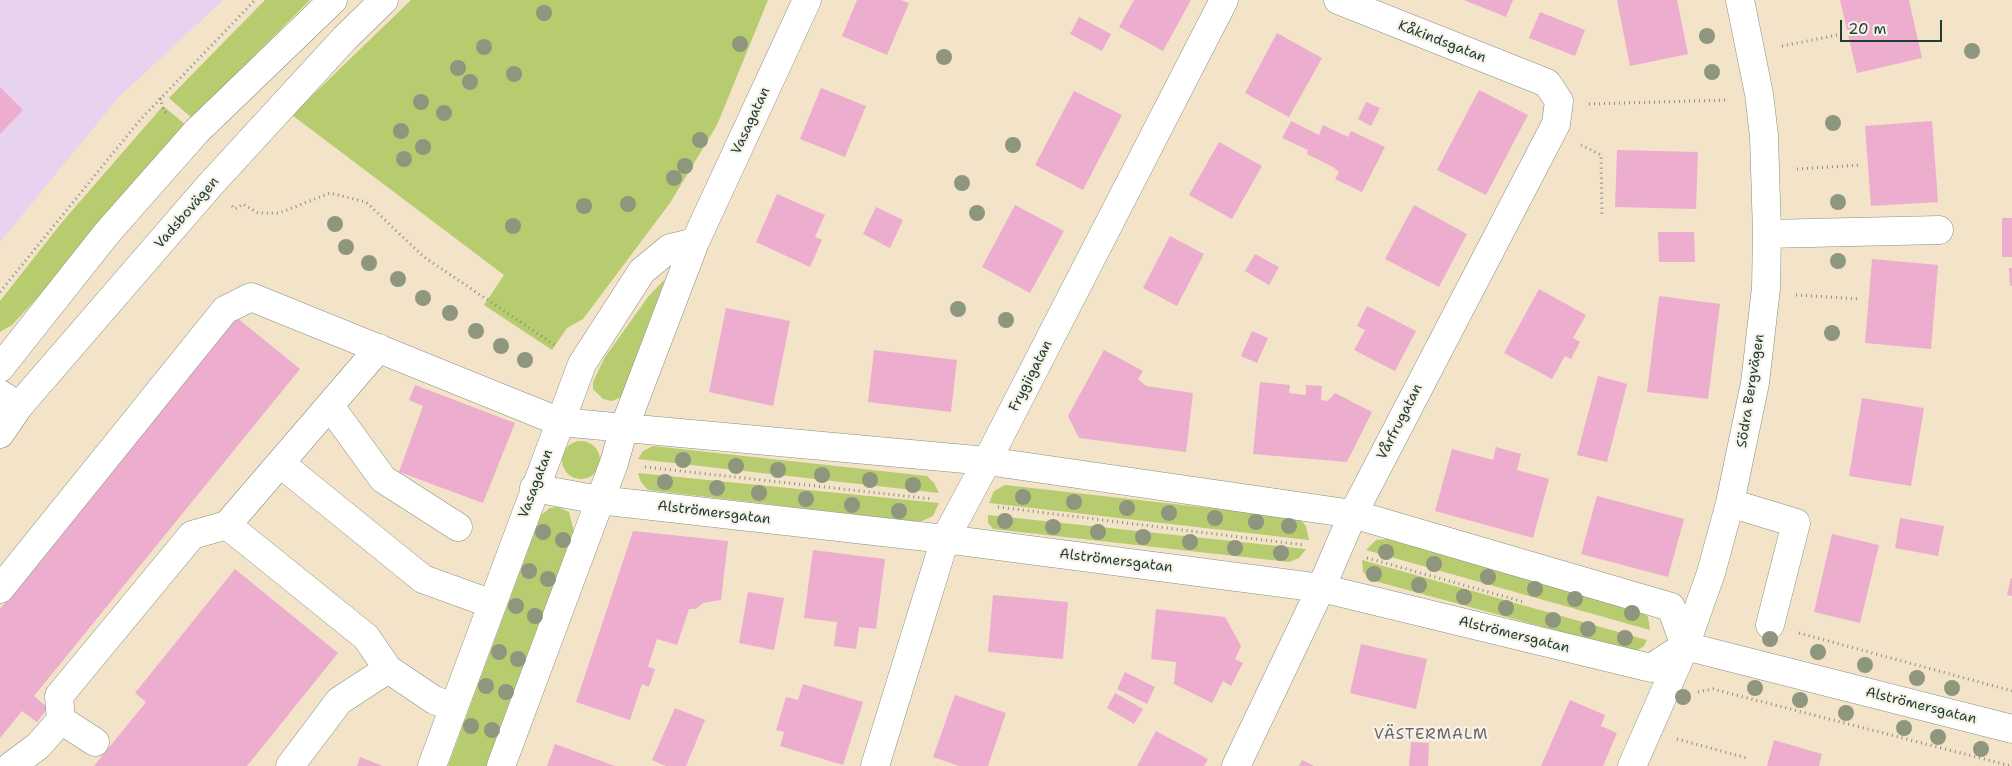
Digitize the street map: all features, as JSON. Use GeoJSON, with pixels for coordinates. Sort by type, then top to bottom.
{"type":"FeatureCollection","features":[{"type":"Feature","properties":{"kind":"street"},"geometry":{"type":"LineString","coordinates":[[0,368],[107,234],[196,131],[334,0]]}},
{"type":"Feature","properties":{"kind":"street","name":"Vadsbovägen"},"geometry":{"type":"LineString","coordinates":[[0,434],[9,400],[345,38],[384,0]]}},
{"type":"Feature","properties":{"kind":"street","name":"Vasagatan"},"geometry":{"type":"LineString","coordinates":[[501,766],[624,428],[695,242],[807,0]]}},
{"type":"Feature","properties":{"kind":"street","name":"Frygiigatan"},"geometry":{"type":"LineString","coordinates":[[875,766],[945,539],[1224,0]]}},
{"type":"Feature","properties":{"kind":"street","name":"Kåkindsgatan"},"geometry":{"type":"LineString","coordinates":[[1338,0],[1548,83]]}},
{"type":"Feature","properties":{"kind":"street","name":"Södra Bergvägen"},"geometry":{"type":"LineString","coordinates":[[1632,766],[1685,646],[1711,573],[1730,503],[1755,383],[1766,288],[1767,234],[1763,123],[1740,0]]}},
{"type":"Feature","properties":{"kind":"street","name":"Vårfrugatan"},"geometry":{"type":"LineString","coordinates":[[1236,766],[1321,588],[1336,549],[1353,514],[1556,124],[1559,101],[1548,83]]}},
{"type":"Feature","properties":{"kind":"street"},"geometry":{"type":"LineString","coordinates":[[1767,234],[1939,230]]}},
{"type":"Feature","properties":{"kind":"street","name":"Vasagatan"},"geometry":{"type":"LineString","coordinates":[[432,766],[534,488],[582,364],[642,272],[670,248],[695,242]]}},
{"type":"Feature","properties":{"kind":"street"},"geometry":{"type":"LineString","coordinates":[[0,588],[225,310],[251,296],[560,422],[987,461],[1353,514],[1671,607],[1685,646]]}},
{"type":"Feature","properties":{"kind":"street"},"geometry":{"type":"LineString","coordinates":[[10,766],[38,746],[61,720],[59,696],[192,535],[227,525],[379,348]]}},
{"type":"Feature","properties":{"kind":"street"},"geometry":{"type":"LineString","coordinates":[[330,406],[383,478],[458,527]]}},
{"type":"Feature","properties":{"kind":"street"},"geometry":{"type":"LineString","coordinates":[[281,464],[424,579],[492,604]]}},
{"type":"Feature","properties":{"kind":"street","name":"Alströmersgatan"},"geometry":{"type":"LineString","coordinates":[[534,488],[599,500],[945,539],[1321,588],[1651,668],[1685,646],[2012,729]]}},
{"type":"Feature","properties":{"kind":"street"},"geometry":{"type":"LineString","coordinates":[[1730,503],[1796,523],[1770,625]]}},
{"type":"Feature","properties":{"kind":"street"},"geometry":{"type":"LineString","coordinates":[[227,525],[366,638],[388,669],[434,700],[453,707]]}},
{"type":"Feature","properties":{"kind":"street"},"geometry":{"type":"LineString","coordinates":[[290,766],[339,702],[388,669]]}},
{"type":"Feature","properties":{"kind":"street"},"geometry":{"type":"LineString","coordinates":[[61,720],[95,742]]}},
{"type":"Feature","properties":{"kind":"path"},"geometry":{"type":"LineString","coordinates":[[0,292],[140,120],[255,0]]}},
{"type":"Feature","properties":{"kind":"path"},"geometry":{"type":"LineString","coordinates":[[1774,48],[1842,34]]}},
{"type":"Feature","properties":{"kind":"path"},"geometry":{"type":"LineString","coordinates":[[1589,104],[1731,100],[1729,91]]}},
{"type":"Feature","properties":{"kind":"path"},"geometry":{"type":"LineString","coordinates":[[160,98],[164,111],[172,118],[180,111],[196,131]]}},
{"type":"Feature","properties":{"kind":"path"},"geometry":{"type":"LineString","coordinates":[[1576,142],[1601,155],[1602,216]]}},
{"type":"Feature","properties":{"kind":"path"},"geometry":{"type":"LineString","coordinates":[[1789,170],[1861,165]]}},
{"type":"Feature","properties":{"kind":"path"},"geometry":{"type":"LineString","coordinates":[[210,185],[235,209],[243,204],[258,213],[279,213],[330,193],[366,202],[424,257],[582,364]]}},
{"type":"Feature","properties":{"kind":"path"},"geometry":{"type":"LineString","coordinates":[[1790,294],[1860,299]]}},
{"type":"Feature","properties":{"kind":"path"},"geometry":{"type":"LineString","coordinates":[[647,505],[664,431]]}},
{"type":"Feature","properties":{"kind":"path"},"geometry":{"type":"LineString","coordinates":[[1257,580],[1262,501]]}},
{"type":"Feature","properties":{"kind":"path"},"geometry":{"type":"LineString","coordinates":[[1770,625],[2012,691]]}},
{"type":"Feature","properties":{"kind":"path"},"geometry":{"type":"LineString","coordinates":[[1691,694],[1713,689],[2010,766]]}},
{"type":"Feature","properties":{"kind":"path"},"geometry":{"type":"LineString","coordinates":[[1669,737],[1746,758]]}},
{"type":"Feature","properties":{"kind":"shaded area"},"geometry":{"type":"Polygon","coordinates":[[[0,0],[223,0],[119,97],[0,242],[0,0]]]}},
{"type":"Feature","properties":{"kind":"green space"},"geometry":{"type":"Polygon","coordinates":[[[265,0],[310,0],[192,118],[169,98],[265,0]]]}},
{"type":"Feature","properties":{"kind":"green space"},"geometry":{"type":"Polygon","coordinates":[[[411,0],[768,0],[717,125],[670,203],[583,319],[567,328],[552,350],[484,305],[504,275],[292,115],[411,0]]]}},
{"type":"Feature","properties":{"kind":"green space"},"geometry":{"type":"Polygon","coordinates":[[[163,106],[186,125],[113,207],[37,298],[12,325],[0,332],[0,301],[63,221],[163,106]]]}},
{"type":"Feature","properties":{"kind":"green space"},"geometry":{"type":"Polygon","coordinates":[[[665,279],[621,397],[612,401],[603,399],[593,389],[593,382],[605,357],[648,297],[665,279]]]}},
{"type":"Feature","properties":{"kind":"green space"},"geometry":{"type":"Polygon","coordinates":[[[581,441],[594,447],[600,460],[594,473],[581,479],[568,473],[562,460],[568,447],[581,441]]]}},
{"type":"Feature","properties":{"kind":"green space"},"geometry":{"type":"Polygon","coordinates":[[[653,446],[927,476],[934,483],[939,493],[638,459],[643,451],[653,446]]]}},
{"type":"Feature","properties":{"kind":"green space"},"geometry":{"type":"Polygon","coordinates":[[[638,473],[939,503],[933,516],[922,521],[911,521],[648,490],[641,482],[638,473]]]}},
{"type":"Feature","properties":{"kind":"green space"},"geometry":{"type":"Polygon","coordinates":[[[1005,485],[1299,518],[1306,526],[1309,540],[989,503],[994,491],[1005,485]]]}},
{"type":"Feature","properties":{"kind":"green space"},"geometry":{"type":"Polygon","coordinates":[[[558,507],[569,512],[574,532],[487,766],[448,766],[541,515],[550,508],[558,507]]]}},
{"type":"Feature","properties":{"kind":"green space"},"geometry":{"type":"Polygon","coordinates":[[[988,515],[1306,549],[1299,558],[1289,562],[993,529],[988,523],[988,515]]]}},
{"type":"Feature","properties":{"kind":"green space"},"geometry":{"type":"Polygon","coordinates":[[[1388,539],[1637,607],[1648,617],[1650,630],[1366,550],[1376,540],[1388,539]]]}},
{"type":"Feature","properties":{"kind":"green space"},"geometry":{"type":"Polygon","coordinates":[[[1362,560],[1647,640],[1644,646],[1635,652],[1371,580],[1363,572],[1362,560]]]}},
{"type":"Feature","properties":{"kind":"building"},"geometry":{"type":"Polygon","coordinates":[[[857,0],[901,0],[909,3],[887,55],[842,36],[857,0]]]}},
{"type":"Feature","properties":{"kind":"building"},"geometry":{"type":"Polygon","coordinates":[[[1134,0],[1191,0],[1163,51],[1119,27],[1134,0]]]}},
{"type":"Feature","properties":{"kind":"building"},"geometry":{"type":"Polygon","coordinates":[[[1464,0],[1513,0],[1506,17],[1464,0]]]}},
{"type":"Feature","properties":{"kind":"building"},"geometry":{"type":"Polygon","coordinates":[[[1617,0],[1677,0],[1688,54],[1630,66],[1617,0]]]}},
{"type":"Feature","properties":{"kind":"building"},"geometry":{"type":"Polygon","coordinates":[[[1840,0],[1909,0],[1922,58],[1857,73],[1840,0]]]}},
{"type":"Feature","properties":{"kind":"building"},"geometry":{"type":"Polygon","coordinates":[[[1540,12],[1585,30],[1575,56],[1529,38],[1540,12]]]}},
{"type":"Feature","properties":{"kind":"building"},"geometry":{"type":"Polygon","coordinates":[[[1079,17],[1111,34],[1102,51],[1070,34],[1079,17]]]}},
{"type":"Feature","properties":{"kind":"building"},"geometry":{"type":"Polygon","coordinates":[[[1277,33],[1322,58],[1289,117],[1245,93],[1277,33]]]}},
{"type":"Feature","properties":{"kind":"building"},"geometry":{"type":"Polygon","coordinates":[[[0,87],[23,110],[0,134],[0,87]]]}},
{"type":"Feature","properties":{"kind":"building"},"geometry":{"type":"Polygon","coordinates":[[[821,88],[866,106],[845,157],[800,139],[821,88]]]}},
{"type":"Feature","properties":{"kind":"building"},"geometry":{"type":"Polygon","coordinates":[[[1479,90],[1528,115],[1486,195],[1437,170],[1479,90]]]}},
{"type":"Feature","properties":{"kind":"building"},"geometry":{"type":"Polygon","coordinates":[[[1074,91],[1122,115],[1083,190],[1035,165],[1074,91]]]}},
{"type":"Feature","properties":{"kind":"building"},"geometry":{"type":"Polygon","coordinates":[[[1366,102],[1380,108],[1371,126],[1358,119],[1366,102]]]}},
{"type":"Feature","properties":{"kind":"building"},"geometry":{"type":"Polygon","coordinates":[[[1291,121],[1319,135],[1323,125],[1348,137],[1351,131],[1385,147],[1362,192],[1335,179],[1339,172],[1307,154],[1308,150],[1282,138],[1291,121]]]}},
{"type":"Feature","properties":{"kind":"building"},"geometry":{"type":"Polygon","coordinates":[[[1932,121],[1938,202],[1871,206],[1865,126],[1932,121]]]}},
{"type":"Feature","properties":{"kind":"building"},"geometry":{"type":"Polygon","coordinates":[[[1219,142],[1262,166],[1232,219],[1189,195],[1219,142]]]}},
{"type":"Feature","properties":{"kind":"building"},"geometry":{"type":"Polygon","coordinates":[[[1617,150],[1698,152],[1696,209],[1615,207],[1617,150]]]}},
{"type":"Feature","properties":{"kind":"building"},"geometry":{"type":"Polygon","coordinates":[[[777,194],[825,215],[815,237],[822,240],[810,267],[756,242],[777,194]]]}},
{"type":"Feature","properties":{"kind":"building"},"geometry":{"type":"Polygon","coordinates":[[[1015,205],[1064,231],[1030,293],[982,267],[1015,205]]]}},
{"type":"Feature","properties":{"kind":"building"},"geometry":{"type":"Polygon","coordinates":[[[1414,205],[1467,234],[1439,287],[1385,259],[1414,205]]]}},
{"type":"Feature","properties":{"kind":"building"},"geometry":{"type":"Polygon","coordinates":[[[876,207],[903,220],[890,248],[863,234],[876,207]]]}},
{"type":"Feature","properties":{"kind":"building"},"geometry":{"type":"Polygon","coordinates":[[[2002,218],[2012,218],[2012,257],[2002,257],[2002,218]]]}},
{"type":"Feature","properties":{"kind":"building"},"geometry":{"type":"Polygon","coordinates":[[[1658,232],[1694,232],[1695,262],[1659,262],[1658,232]]]}},
{"type":"Feature","properties":{"kind":"building"},"geometry":{"type":"Polygon","coordinates":[[[1170,236],[1204,254],[1177,306],[1143,288],[1170,236]]]}},
{"type":"Feature","properties":{"kind":"building"},"geometry":{"type":"Polygon","coordinates":[[[1255,254],[1279,267],[1269,285],[1245,271],[1255,254]]]}},
{"type":"Feature","properties":{"kind":"building"},"geometry":{"type":"Polygon","coordinates":[[[1872,259],[1938,265],[1931,349],[1865,343],[1872,259]]]}},
{"type":"Feature","properties":{"kind":"building"},"geometry":{"type":"Polygon","coordinates":[[[2009,268],[2012,268],[2012,286],[2010,286],[2009,268]]]}},
{"type":"Feature","properties":{"kind":"building"},"geometry":{"type":"Polygon","coordinates":[[[1539,289],[1586,315],[1573,338],[1580,342],[1571,359],[1565,356],[1552,379],[1504,353],[1539,289]]]}},
{"type":"Feature","properties":{"kind":"building"},"geometry":{"type":"Polygon","coordinates":[[[1659,296],[1720,304],[1708,399],[1647,392],[1659,296]]]}},
{"type":"Feature","properties":{"kind":"building"},"geometry":{"type":"Polygon","coordinates":[[[1367,306],[1416,331],[1395,371],[1354,350],[1365,330],[1357,326],[1367,306]]]}},
{"type":"Feature","properties":{"kind":"building"},"geometry":{"type":"Polygon","coordinates":[[[726,308],[790,321],[773,406],[709,392],[726,308]]]}},
{"type":"Feature","properties":{"kind":"building"},"geometry":{"type":"Polygon","coordinates":[[[236,317],[300,369],[34,696],[48,708],[37,722],[22,711],[0,738],[0,609],[236,317]]]}},
{"type":"Feature","properties":{"kind":"building"},"geometry":{"type":"Polygon","coordinates":[[[1252,331],[1268,338],[1257,363],[1241,356],[1252,331]]]}},
{"type":"Feature","properties":{"kind":"building"},"geometry":{"type":"Polygon","coordinates":[[[874,350],[957,360],[951,412],[868,402],[874,350]]]}},
{"type":"Feature","properties":{"kind":"building"},"geometry":{"type":"Polygon","coordinates":[[[1104,350],[1143,371],[1138,379],[1146,386],[1193,393],[1186,452],[1079,438],[1068,416],[1104,350]]]}},
{"type":"Feature","properties":{"kind":"building"},"geometry":{"type":"Polygon","coordinates":[[[1598,376],[1627,384],[1607,462],[1577,455],[1598,376]]]}},
{"type":"Feature","properties":{"kind":"building"},"geometry":{"type":"Polygon","coordinates":[[[1260,382],[1290,385],[1289,393],[1306,395],[1306,385],[1322,386],[1321,400],[1328,401],[1335,393],[1372,412],[1347,462],[1253,454],[1260,382]]]}},
{"type":"Feature","properties":{"kind":"building"},"geometry":{"type":"Polygon","coordinates":[[[415,385],[515,423],[483,503],[399,472],[423,406],[409,400],[415,385]]]}},
{"type":"Feature","properties":{"kind":"building"},"geometry":{"type":"Polygon","coordinates":[[[1862,398],[1924,408],[1911,486],[1849,476],[1862,398]]]}},
{"type":"Feature","properties":{"kind":"building"},"geometry":{"type":"Polygon","coordinates":[[[1496,447],[1521,454],[1517,470],[1549,479],[1533,538],[1435,511],[1452,449],[1493,460],[1496,447]]]}},
{"type":"Feature","properties":{"kind":"building"},"geometry":{"type":"Polygon","coordinates":[[[1597,496],[1684,519],[1668,577],[1581,554],[1597,496]]]}},
{"type":"Feature","properties":{"kind":"building"},"geometry":{"type":"Polygon","coordinates":[[[1900,518],[1944,526],[1938,556],[1895,548],[1900,518]]]}},
{"type":"Feature","properties":{"kind":"building"},"geometry":{"type":"Polygon","coordinates":[[[633,531],[728,541],[721,600],[703,603],[696,609],[689,609],[677,645],[657,639],[648,667],[655,669],[649,687],[642,684],[630,720],[576,702],[633,531]]]}},
{"type":"Feature","properties":{"kind":"building"},"geometry":{"type":"Polygon","coordinates":[[[1832,534],[1879,545],[1860,623],[1814,612],[1832,534]]]}},
{"type":"Feature","properties":{"kind":"building"},"geometry":{"type":"Polygon","coordinates":[[[813,550],[885,559],[876,629],[859,627],[856,649],[834,646],[837,622],[804,618],[813,550]]]}},
{"type":"Feature","properties":{"kind":"building"},"geometry":{"type":"Polygon","coordinates":[[[235,569],[338,653],[247,766],[94,766],[146,702],[135,693],[235,569]]]}},
{"type":"Feature","properties":{"kind":"building"},"geometry":{"type":"Polygon","coordinates":[[[2012,578],[2012,596],[2007,595],[2012,578]]]}},
{"type":"Feature","properties":{"kind":"building"},"geometry":{"type":"Polygon","coordinates":[[[748,592],[784,598],[774,650],[739,643],[748,592]]]}},
{"type":"Feature","properties":{"kind":"building"},"geometry":{"type":"Polygon","coordinates":[[[993,595],[1068,602],[1063,659],[988,652],[993,595]]]}},
{"type":"Feature","properties":{"kind":"building"},"geometry":{"type":"Polygon","coordinates":[[[1156,609],[1225,617],[1241,646],[1235,659],[1243,663],[1231,686],[1223,681],[1212,703],[1174,684],[1176,662],[1151,659],[1156,609]]]}},
{"type":"Feature","properties":{"kind":"building"},"geometry":{"type":"Polygon","coordinates":[[[1361,644],[1427,659],[1416,709],[1350,693],[1361,644]]]}},
{"type":"Feature","properties":{"kind":"building"},"geometry":{"type":"Polygon","coordinates":[[[1125,672],[1155,687],[1147,704],[1117,689],[1125,672]]]}},
{"type":"Feature","properties":{"kind":"building"},"geometry":{"type":"Polygon","coordinates":[[[803,684],[863,702],[843,765],[780,746],[784,732],[776,730],[786,697],[798,700],[803,684]]]}},
{"type":"Feature","properties":{"kind":"building"},"geometry":{"type":"Polygon","coordinates":[[[1115,693],[1143,709],[1134,724],[1107,708],[1115,693]]]}},
{"type":"Feature","properties":{"kind":"building"},"geometry":{"type":"Polygon","coordinates":[[[955,695],[1006,713],[988,766],[959,766],[933,757],[955,695]]]}},
{"type":"Feature","properties":{"kind":"building"},"geometry":{"type":"Polygon","coordinates":[[[1570,700],[1605,715],[1601,726],[1617,733],[1603,766],[1541,766],[1570,700]]]}},
{"type":"Feature","properties":{"kind":"building"},"geometry":{"type":"Polygon","coordinates":[[[675,708],[705,720],[686,766],[666,766],[652,760],[675,708]]]}},
{"type":"Feature","properties":{"kind":"building"},"geometry":{"type":"Polygon","coordinates":[[[1156,731],[1208,759],[1204,766],[1137,766],[1156,731]]]}},
{"type":"Feature","properties":{"kind":"building"},"geometry":{"type":"Polygon","coordinates":[[[1774,740],[1822,754],[1819,766],[1767,766],[1774,740]]]}},
{"type":"Feature","properties":{"kind":"building"},"geometry":{"type":"Polygon","coordinates":[[[1411,742],[1429,743],[1428,766],[1409,766],[1411,742]]]}},
{"type":"Feature","properties":{"kind":"building"},"geometry":{"type":"Polygon","coordinates":[[[555,744],[615,766],[547,766],[555,744]]]}},
{"type":"Feature","properties":{"kind":"building"},"geometry":{"type":"Polygon","coordinates":[[[360,757],[383,766],[357,766],[360,757]]]}},
{"type":"Feature","properties":{"kind":"building"},"geometry":{"type":"Polygon","coordinates":[[[1302,760],[1314,766],[1299,766],[1302,760]]]}},
{"type":"Feature","properties":{"kind":"district","name":"VÄSTERMALM"},"geometry":{"type":"Point","coordinates":[1431,735]}}]}
